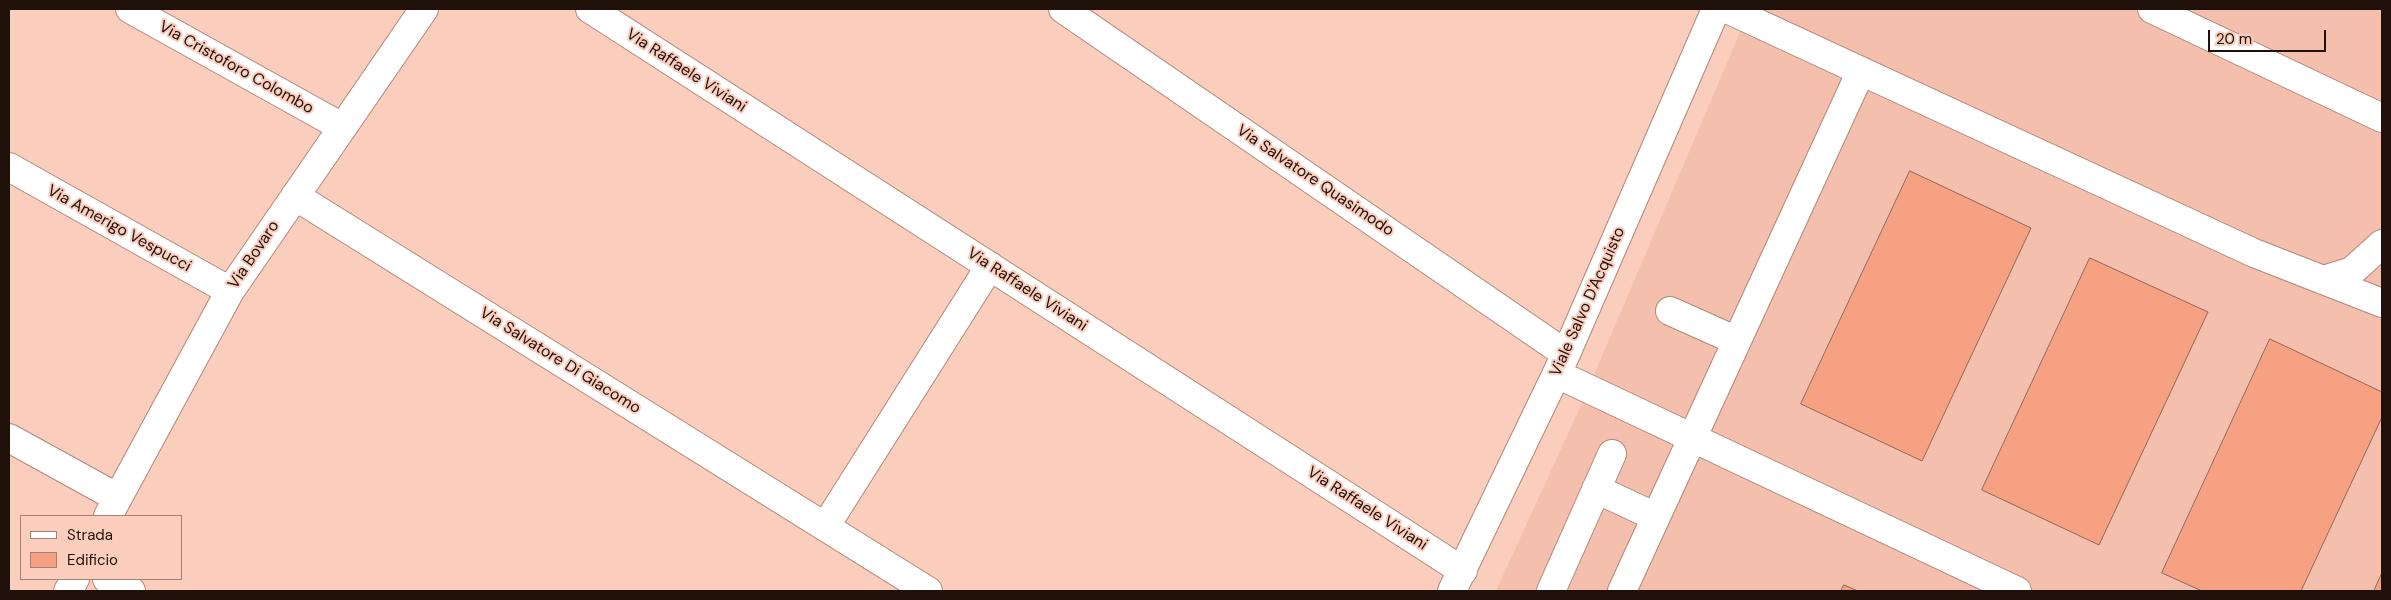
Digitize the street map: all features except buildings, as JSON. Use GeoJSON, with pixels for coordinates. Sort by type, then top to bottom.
{"type":"FeatureCollection","features":[{"type":"Feature","properties":{"kind":"street","name":"Via Cristoforo Colombo"},"geometry":{"type":"LineString","coordinates":[[130,9],[342,127]]}},
{"type":"Feature","properties":{"kind":"street","name":"Via Bovaro"},"geometry":{"type":"LineString","coordinates":[[113,507],[230,291],[424,9]]}},
{"type":"Feature","properties":{"kind":"street","name":"Via Raffaele Viviani"},"geometry":{"type":"LineString","coordinates":[[590,9],[990,266],[1458,581]]}},
{"type":"Feature","properties":{"kind":"street","name":"Via Salvatore Quasimodo"},"geometry":{"type":"LineString","coordinates":[[1064,9],[1562,364],[1692,438],[2016,591]]}},
{"type":"Feature","properties":{"kind":"street","name":"Viale Salvo D'Acquisto"},"geometry":{"type":"LineString","coordinates":[[1458,581],[1562,364],[1716,9]]}},
{"type":"Feature","properties":{"kind":"street"},"geometry":{"type":"LineString","coordinates":[[1727,9],[2254,253],[2382,303]]}},
{"type":"Feature","properties":{"kind":"street"},"geometry":{"type":"LineString","coordinates":[[2152,9],[2382,118]]}},
{"type":"Feature","properties":{"kind":"street"},"geometry":{"type":"LineString","coordinates":[[1622,591],[1861,71]]}},
{"type":"Feature","properties":{"kind":"street","name":"Via Amerigo Vespucci"},"geometry":{"type":"LineString","coordinates":[[9,167],[230,291]]}},
{"type":"Feature","properties":{"kind":"street","name":"Via Salvatore Di Giacomo"},"geometry":{"type":"LineString","coordinates":[[295,196],[928,591]]}},
{"type":"Feature","properties":{"kind":"street"},"geometry":{"type":"LineString","coordinates":[[2323,280],[2352,271],[2382,244]]}},
{"type":"Feature","properties":{"kind":"street"},"geometry":{"type":"LineString","coordinates":[[825,527],[990,266]]}},
{"type":"Feature","properties":{"kind":"street"},"geometry":{"type":"LineString","coordinates":[[1670,311],[1737,341]]}},
{"type":"Feature","properties":{"kind":"street"},"geometry":{"type":"LineString","coordinates":[[9,438],[113,507]]}},
{"type":"Feature","properties":{"kind":"street"},"geometry":{"type":"LineString","coordinates":[[1551,591],[1612,454]]}},
{"type":"Feature","properties":{"kind":"street"},"geometry":{"type":"LineString","coordinates":[[1596,489],[1656,517]]}},
{"type":"Feature","properties":{"kind":"street"},"geometry":{"type":"LineString","coordinates":[[68,591],[74,580]]}},
{"type":"Feature","properties":{"kind":"street"},"geometry":{"type":"LineString","coordinates":[[109,580],[131,591]]}},
{"type":"Feature","properties":{"kind":"shaded area"},"geometry":{"type":"Polygon","coordinates":[[[1750,9],[2382,9],[2382,591],[1496,591],[1582,403],[1750,9]]]}}]}
